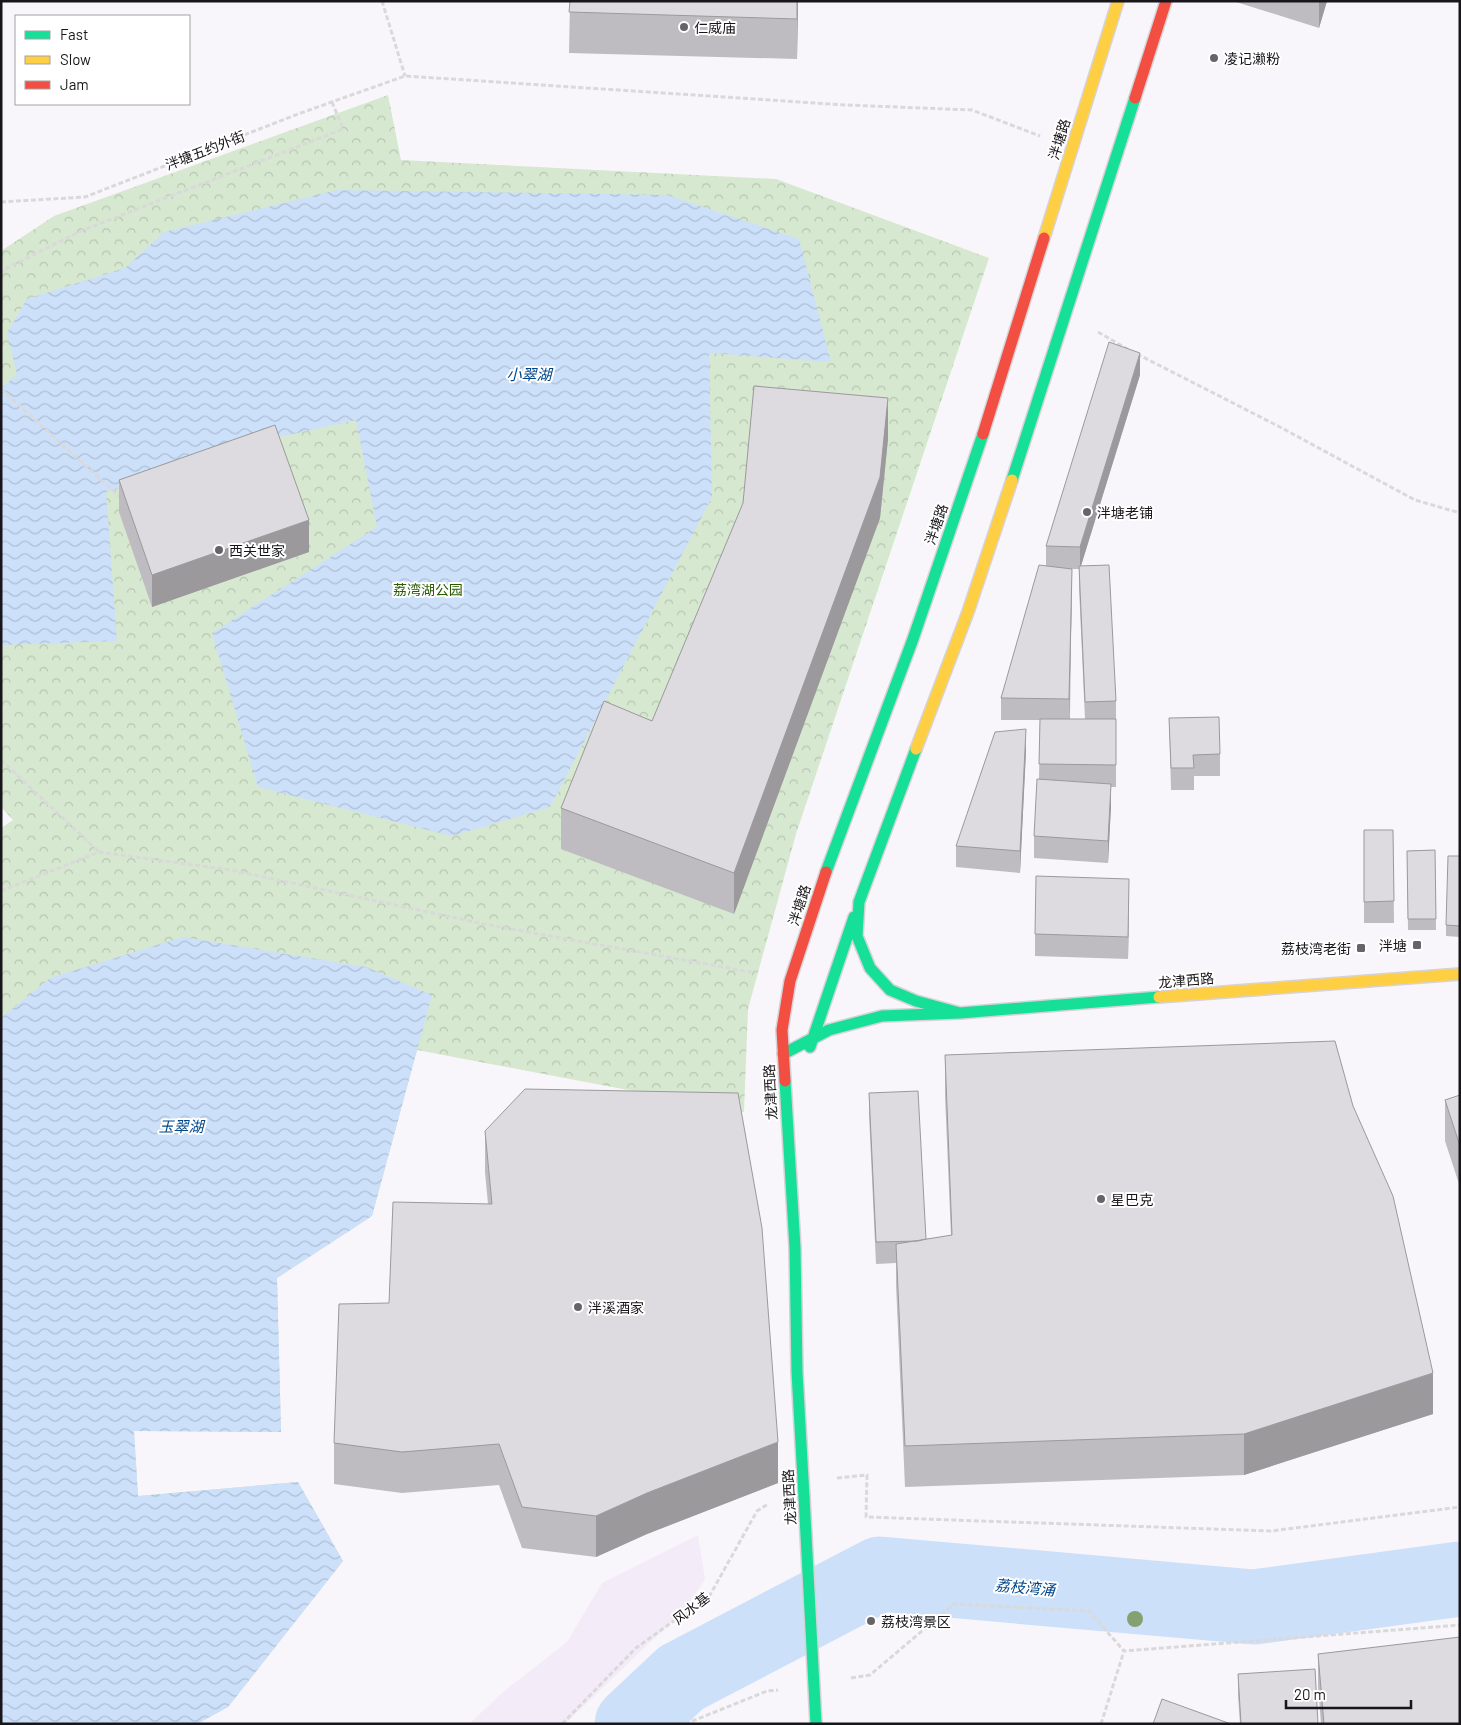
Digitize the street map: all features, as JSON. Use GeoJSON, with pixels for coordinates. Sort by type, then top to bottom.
{"type":"FeatureCollection","features":[{"type":"Feature","properties":{"kind":"street","name":"泮塘路"},"geometry":{"type":"LineString","coordinates":[[783,1054],[782,1030],[790,981],[817,895],[916,630],[990,412],[1118,1]]}},
{"type":"Feature","properties":{"kind":"street"},"geometry":{"type":"LineString","coordinates":[[806,1056],[814,1038],[876,852],[968,612],[1166,1]]}},
{"type":"Feature","properties":{"kind":"street"},"geometry":{"type":"LineString","coordinates":[[859,902],[857,936],[870,968],[890,990],[916,1002],[960,1013]]}},
{"type":"Feature","properties":{"kind":"street","name":"龙津西路"},"geometry":{"type":"LineString","coordinates":[[816,1724],[797,1372],[794,1248],[783,1054],[829,1030],[882,1016],[960,1013],[1460,974]]}},
{"type":"Feature","properties":{"kind":"street"},"geometry":{"type":"LineString","coordinates":[[787,1117],[797,1083]]}},
{"type":"Feature","properties":{"kind":"path"},"geometry":{"type":"LineString","coordinates":[[382,1],[405,76],[846,105],[972,110],[1072,149]]}},
{"type":"Feature","properties":{"kind":"path","name":"泮塘五约外街"},"geometry":{"type":"LineString","coordinates":[[1,202],[85,197],[405,76]]}},
{"type":"Feature","properties":{"kind":"path"},"geometry":{"type":"LineString","coordinates":[[1,275],[5,269],[80,231],[343,129],[332,102]]}},
{"type":"Feature","properties":{"kind":"path"},"geometry":{"type":"LineString","coordinates":[[1094,331],[1161,368],[1278,426],[1415,500],[1460,513]]}},
{"type":"Feature","properties":{"kind":"path"},"geometry":{"type":"LineString","coordinates":[[1,389],[122,499]]}},
{"type":"Feature","properties":{"kind":"path"},"geometry":{"type":"LineString","coordinates":[[1,760],[99,852]]}},
{"type":"Feature","properties":{"kind":"path"},"geometry":{"type":"LineString","coordinates":[[1,891],[99,852],[231,870],[484,924],[790,981]]}},
{"type":"Feature","properties":{"kind":"path"},"geometry":{"type":"LineString","coordinates":[[803,1481],[867,1475],[866,1517],[1271,1531],[1460,1507]]}},
{"type":"Feature","properties":{"kind":"path","name":"风水基"},"geometry":{"type":"LineString","coordinates":[[562,1724],[636,1648],[710,1595],[757,1511],[803,1481]]}},
{"type":"Feature","properties":{"kind":"path"},"geometry":{"type":"LineString","coordinates":[[870,1675],[954,1604],[1089,1611],[1124,1651]]}},
{"type":"Feature","properties":{"kind":"path"},"geometry":{"type":"LineString","coordinates":[[1124,1651],[1460,1625]]}},
{"type":"Feature","properties":{"kind":"path"},"geometry":{"type":"LineString","coordinates":[[1101,1724],[1124,1651]]}},
{"type":"Feature","properties":{"kind":"shaded area"},"geometry":{"type":"Polygon","coordinates":[[[698,1535],[705,1579],[686,1608],[565,1724],[469,1724],[503,1692],[567,1642],[602,1583],[698,1535]]]}},
{"type":"Feature","properties":{"kind":"green space","name":"荔湾湖公园"},"geometry":{"type":"Polygon","coordinates":[[[388,95],[401,160],[776,179],[989,258],[796,834],[748,1009],[744,1112],[417,1050],[372,1216],[277,1278],[281,1432],[134,1431],[138,1496],[298,1482],[343,1561],[228,1707],[197,1724],[1,1724],[1,828],[13,820],[1,807],[1,251],[54,216],[388,95]]]}},
{"type":"Feature","properties":{"kind":"water","name":"小翠湖"},"geometry":{"type":"Polygon","coordinates":[[[337,190],[667,195],[799,239],[831,362],[709,353],[712,497],[550,807],[452,836],[258,787],[212,633],[377,527],[356,420],[261,441],[106,492],[117,641],[1,645],[1,389],[17,374],[7,333],[27,299],[125,268],[164,232],[337,190]]]}},
{"type":"Feature","properties":{"kind":"water","name":"玉翠湖"},"geometry":{"type":"Polygon","coordinates":[[[183,937],[366,967],[432,995],[372,1216],[277,1278],[281,1432],[134,1431],[138,1496],[298,1482],[343,1561],[228,1707],[197,1724],[1,1724],[1,1018],[50,978],[183,937]]]}},
{"type":"Feature","properties":{"kind":"building"},"geometry":{"type":"Polygon","coordinates":[[[570,1],[797,1],[797,19],[569,12],[570,1]]]}},
{"type":"Feature","properties":{"kind":"building"},"geometry":{"type":"Polygon","coordinates":[[[1109,342],[1140,353],[1080,547],[1046,546],[1109,342]]]}},
{"type":"Feature","properties":{"kind":"building"},"geometry":{"type":"Polygon","coordinates":[[[754,386],[888,398],[880,477],[734,873],[561,808],[604,701],[652,721],[743,503],[754,386]]]}},
{"type":"Feature","properties":{"kind":"building"},"geometry":{"type":"Polygon","coordinates":[[[275,425],[309,520],[152,575],[119,480],[275,425]]]}},
{"type":"Feature","properties":{"kind":"building"},"geometry":{"type":"Polygon","coordinates":[[[1039,565],[1072,569],[1069,699],[1001,698],[1039,565]]]}},
{"type":"Feature","properties":{"kind":"building"},"geometry":{"type":"Polygon","coordinates":[[[1109,565],[1116,701],[1085,702],[1079,566],[1109,565]]]}},
{"type":"Feature","properties":{"kind":"building"},"geometry":{"type":"Polygon","coordinates":[[[1219,717],[1220,754],[1193,755],[1194,768],[1171,768],[1169,718],[1219,717]]]}},
{"type":"Feature","properties":{"kind":"building"},"geometry":{"type":"Polygon","coordinates":[[[1040,719],[1116,719],[1116,765],[1039,764],[1040,719]]]}},
{"type":"Feature","properties":{"kind":"building"},"geometry":{"type":"Polygon","coordinates":[[[1026,729],[1020,851],[956,846],[995,732],[1026,729]]]}},
{"type":"Feature","properties":{"kind":"building"},"geometry":{"type":"Polygon","coordinates":[[[1037,779],[1111,784],[1108,841],[1034,836],[1037,779]]]}},
{"type":"Feature","properties":{"kind":"building"},"geometry":{"type":"Polygon","coordinates":[[[1364,830],[1393,830],[1394,901],[1364,902],[1364,830]]]}},
{"type":"Feature","properties":{"kind":"building"},"geometry":{"type":"Polygon","coordinates":[[[1435,850],[1436,919],[1408,919],[1407,851],[1435,850]]]}},
{"type":"Feature","properties":{"kind":"building"},"geometry":{"type":"Polygon","coordinates":[[[1448,856],[1460,856],[1460,926],[1446,925],[1448,856]]]}},
{"type":"Feature","properties":{"kind":"building"},"geometry":{"type":"Polygon","coordinates":[[[1036,876],[1129,879],[1128,937],[1035,934],[1036,876]]]}},
{"type":"Feature","properties":{"kind":"building"},"geometry":{"type":"Polygon","coordinates":[[[1335,1041],[1353,1106],[1393,1196],[1433,1373],[1244,1434],[905,1446],[896,1244],[952,1235],[945,1055],[1335,1041]]]}},
{"type":"Feature","properties":{"kind":"building","name":"泮溪酒家"},"geometry":{"type":"Polygon","coordinates":[[[525,1089],[738,1093],[762,1228],[778,1442],[647,1493],[596,1516],[522,1507],[499,1444],[402,1452],[334,1443],[339,1304],[389,1303],[393,1202],[492,1204],[485,1131],[525,1089]]]}},
{"type":"Feature","properties":{"kind":"building"},"geometry":{"type":"Polygon","coordinates":[[[918,1091],[926,1239],[918,1241],[876,1242],[869,1093],[918,1091]]]}},
{"type":"Feature","properties":{"kind":"building"},"geometry":{"type":"Polygon","coordinates":[[[1460,1095],[1460,1146],[1445,1100],[1460,1095]]]}},
{"type":"Feature","properties":{"kind":"building"},"geometry":{"type":"Polygon","coordinates":[[[1460,1637],[1460,1724],[1324,1724],[1318,1654],[1460,1637]]]}},
{"type":"Feature","properties":{"kind":"building"},"geometry":{"type":"Polygon","coordinates":[[[1315,1669],[1318,1724],[1241,1724],[1238,1674],[1315,1669]]]}},
{"type":"Feature","properties":{"kind":"building"},"geometry":{"type":"Polygon","coordinates":[[[1162,1699],[1231,1724],[1153,1724],[1162,1699]]]}},
{"type":"Feature","properties":{"kind":"waterway","name":"荔枝湾涌"},"geometry":{"type":"LineString","coordinates":[[632,1724],[681,1678],[880,1574],[1254,1607],[1460,1579]]}},
{"type":"Feature","properties":{"kind":"traffic: fast"},"geometry":{"type":"LineString","coordinates":[[1012,480],[1135,98]]}},
{"type":"Feature","properties":{"kind":"traffic: fast"},"geometry":{"type":"LineString","coordinates":[[826,872],[913,639],[983,434]]}},
{"type":"Feature","properties":{"kind":"traffic: fast"},"geometry":{"type":"LineString","coordinates":[[916,749],[859,902],[857,936],[870,968],[890,990],[916,1001],[960,1013]]}},
{"type":"Feature","properties":{"kind":"traffic: fast"},"geometry":{"type":"LineString","coordinates":[[810,1047],[854,917]]}},
{"type":"Feature","properties":{"kind":"traffic: fast"},"geometry":{"type":"LineString","coordinates":[[783,1054],[829,1030],[882,1016],[960,1013],[1159,997]]}},
{"type":"Feature","properties":{"kind":"traffic: fast"},"geometry":{"type":"LineString","coordinates":[[785,1081],[795,1248],[797,1372],[804,1497]]}},
{"type":"Feature","properties":{"kind":"traffic: fast"},"geometry":{"type":"LineString","coordinates":[[804,1497],[816,1724]]}},
{"type":"Feature","properties":{"kind":"traffic: slow"},"geometry":{"type":"LineString","coordinates":[[1044,238],[1118,1]]}},
{"type":"Feature","properties":{"kind":"traffic: slow"},"geometry":{"type":"LineString","coordinates":[[916,749],[968,612],[1012,480]]}},
{"type":"Feature","properties":{"kind":"traffic: slow"},"geometry":{"type":"LineString","coordinates":[[1159,997],[1460,974]]}},
{"type":"Feature","properties":{"kind":"traffic: jam"},"geometry":{"type":"LineString","coordinates":[[1135,98],[1166,1]]}},
{"type":"Feature","properties":{"kind":"traffic: jam"},"geometry":{"type":"LineString","coordinates":[[983,434],[1044,238]]}},
{"type":"Feature","properties":{"kind":"traffic: jam"},"geometry":{"type":"LineString","coordinates":[[785,1081],[782,1030],[790,981],[826,872]]}},
{"type":"Feature","properties":{"kind":"place","name":"仁威庙"},"geometry":{"type":"Point","coordinates":[684,27]}},
{"type":"Feature","properties":{"kind":"place","name":"凌记濑粉"},"geometry":{"type":"Point","coordinates":[1214,58]}},
{"type":"Feature","properties":{"kind":"place","name":"泮塘老铺"},"geometry":{"type":"Point","coordinates":[1087,512]}},
{"type":"Feature","properties":{"kind":"place","name":"西关世家"},"geometry":{"type":"Point","coordinates":[219,550]}},
{"type":"Feature","properties":{"kind":"place","name":"泮塘"},"geometry":{"type":"Point","coordinates":[1417,945]}},
{"type":"Feature","properties":{"kind":"place","name":"荔枝湾老街"},"geometry":{"type":"Point","coordinates":[1361,948]}},
{"type":"Feature","properties":{"kind":"place","name":"星巴克"},"geometry":{"type":"Point","coordinates":[1101,1199]}},
{"type":"Feature","properties":{"kind":"place","name":"泮溪酒家"},"geometry":{"type":"Point","coordinates":[578,1307]}},
{"type":"Feature","properties":{"kind":"place","name":"荔枝湾景区"},"geometry":{"type":"Point","coordinates":[871,1621]}}]}
